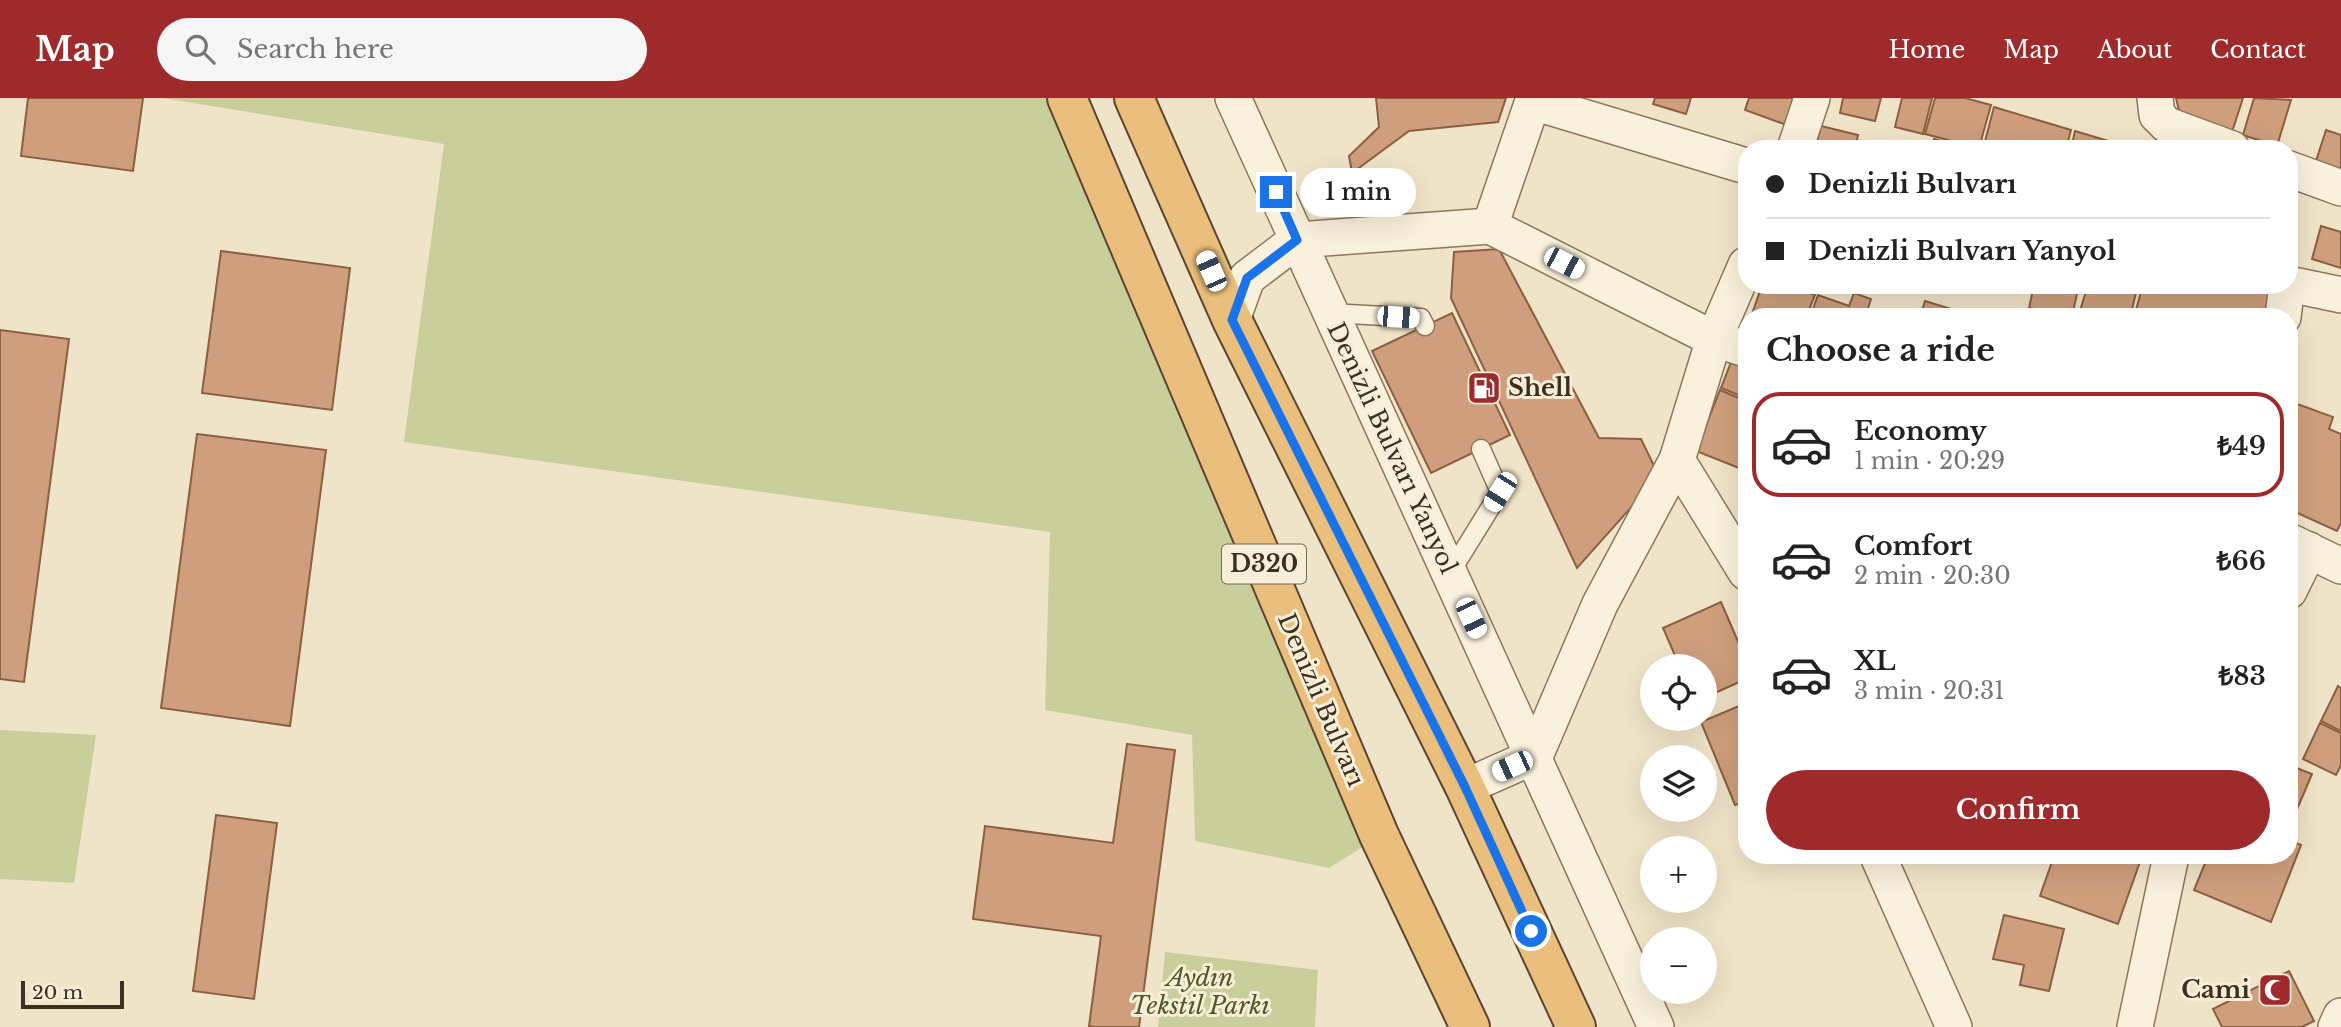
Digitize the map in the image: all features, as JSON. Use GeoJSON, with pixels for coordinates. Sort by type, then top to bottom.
{"type":"FeatureCollection","features":[{"type":"Feature","properties":{"kind":"highway","name":"Denizli Bulvarı"},"geometry":{"type":"LineString","coordinates":[[1067,98],[1379,835],[1470,1027]]}},
{"type":"Feature","properties":{"kind":"highway","name":"D320"},"geometry":{"type":"LineString","coordinates":[[1135,98],[1232,320],[1465,787],[1576,1027]]}},
{"type":"Feature","properties":{"kind":"street","name":"Denizli Bulvarı Yanyol"},"geometry":{"type":"LineString","coordinates":[[1233,98],[1535,755],[1656,1027]]}},
{"type":"Feature","properties":{"kind":"street"},"geometry":{"type":"LineString","coordinates":[[1798,140],[1812,98]]}},
{"type":"Feature","properties":{"kind":"street"},"geometry":{"type":"LineString","coordinates":[[2155,98],[2157,115],[2167,125],[2208,140]]}},
{"type":"Feature","properties":{"kind":"street"},"geometry":{"type":"LineString","coordinates":[[1490,226],[1533,100],[1738,164]]}},
{"type":"Feature","properties":{"kind":"street"},"geometry":{"type":"LineString","coordinates":[[2298,172],[2341,188]]}},
{"type":"Feature","properties":{"kind":"street"},"geometry":{"type":"LineString","coordinates":[[1232,320],[1247,278],[1297,240],[1490,226],[1714,339],[1738,346]]}},
{"type":"Feature","properties":{"kind":"street"},"geometry":{"type":"LineString","coordinates":[[1465,787],[1535,755],[1600,604],[1677,460],[1714,339],[1738,284]]}},
{"type":"Feature","properties":{"kind":"street"},"geometry":{"type":"LineString","coordinates":[[2298,287],[2341,295]]}},
{"type":"Feature","properties":{"kind":"street"},"geometry":{"type":"LineString","coordinates":[[1677,460],[1738,559]]}},
{"type":"Feature","properties":{"kind":"street"},"geometry":{"type":"LineString","coordinates":[[2299,546],[2341,566]]}},
{"type":"Feature","properties":{"kind":"street"},"geometry":{"type":"LineString","coordinates":[[1890,864],[1954,1027]]}},
{"type":"Feature","properties":{"kind":"street"},"geometry":{"type":"LineString","coordinates":[[2135,1027],[2169,864]]}},
{"type":"Feature","properties":{"kind":"street"},"geometry":{"type":"LineString","coordinates":[[2336,1027],[2341,1016]]}},
{"type":"Feature","properties":{"kind":"lane"},"geometry":{"type":"LineString","coordinates":[[1330,313],[1421,318],[1425,326]]}},
{"type":"Feature","properties":{"kind":"lane"},"geometry":{"type":"LineString","coordinates":[[1450,573],[1500,492],[1480,449]]}},
{"type":"Feature","properties":{"kind":"green space"},"geometry":{"type":"Polygon","coordinates":[[[162,98],[1049,98],[1369,843],[1329,868],[1195,841],[1192,735],[1045,710],[1050,532],[404,442],[444,144],[162,98]]]}},
{"type":"Feature","properties":{"kind":"green space"},"geometry":{"type":"Polygon","coordinates":[[[0,730],[96,735],[74,883],[0,879],[0,730]]]}},
{"type":"Feature","properties":{"kind":"green space","name":"Aydın Tekstil Parkı"},"geometry":{"type":"Polygon","coordinates":[[[1165,952],[1318,970],[1315,1027],[1158,1027],[1165,952]]]}},
{"type":"Feature","properties":{"kind":"building"},"geometry":{"type":"Polygon","coordinates":[[[28,98],[143,98],[133,171],[21,156],[28,98]]]}},
{"type":"Feature","properties":{"kind":"building"},"geometry":{"type":"Polygon","coordinates":[[[1376,98],[1506,98],[1498,122],[1409,131],[1352,173],[1349,156],[1379,127],[1376,98]]]}},
{"type":"Feature","properties":{"kind":"building"},"geometry":{"type":"Polygon","coordinates":[[[1655,98],[1691,98],[1686,114],[1653,104],[1655,98]]]}},
{"type":"Feature","properties":{"kind":"building"},"geometry":{"type":"Polygon","coordinates":[[[1749,98],[1806,98],[1795,128],[1745,110],[1749,98]]]}},
{"type":"Feature","properties":{"kind":"building"},"geometry":{"type":"Polygon","coordinates":[[[1843,98],[1881,98],[1875,121],[1840,113],[1843,98]]]}},
{"type":"Feature","properties":{"kind":"building"},"geometry":{"type":"Polygon","coordinates":[[[1902,98],[1932,98],[1923,134],[1895,127],[1902,98]]]}},
{"type":"Feature","properties":{"kind":"building"},"geometry":{"type":"Polygon","coordinates":[[[1935,98],[1965,98],[1991,105],[1981,140],[1948,140],[1925,134],[1935,98]]]}},
{"type":"Feature","properties":{"kind":"building"},"geometry":{"type":"Polygon","coordinates":[[[2176,98],[2243,98],[2231,135],[2181,119],[2176,98]]]}},
{"type":"Feature","properties":{"kind":"building"},"geometry":{"type":"Polygon","coordinates":[[[2254,98],[2291,100],[2279,140],[2258,140],[2243,135],[2254,98]]]}},
{"type":"Feature","properties":{"kind":"building"},"geometry":{"type":"Polygon","coordinates":[[[1994,107],[2071,130],[2068,140],[1985,140],[1994,107]]]}},
{"type":"Feature","properties":{"kind":"building"},"geometry":{"type":"Polygon","coordinates":[[[1821,126],[1858,135],[1857,140],[1817,140],[1821,126]]]}},
{"type":"Feature","properties":{"kind":"building"},"geometry":{"type":"Polygon","coordinates":[[[2326,130],[2341,135],[2341,169],[2316,161],[2326,130]]]}},
{"type":"Feature","properties":{"kind":"building"},"geometry":{"type":"Polygon","coordinates":[[[2075,131],[2105,140],[2073,140],[2075,131]]]}},
{"type":"Feature","properties":{"kind":"building"},"geometry":{"type":"Polygon","coordinates":[[[2321,226],[2341,232],[2341,268],[2312,259],[2321,226]]]}},
{"type":"Feature","properties":{"kind":"building"},"geometry":{"type":"Polygon","coordinates":[[[1499,249],[1599,438],[1641,439],[1659,476],[1577,568],[1451,298],[1454,252],[1499,249]]]}},
{"type":"Feature","properties":{"kind":"building"},"geometry":{"type":"Polygon","coordinates":[[[221,251],[350,268],[332,410],[202,393],[221,251]]]}},
{"type":"Feature","properties":{"kind":"building"},"geometry":{"type":"Polygon","coordinates":[[[1759,294],[1815,295],[1810,308],[1754,308],[1759,294]]]}},
{"type":"Feature","properties":{"kind":"building"},"geometry":{"type":"Polygon","coordinates":[[[1854,294],[1871,299],[1868,308],[1813,308],[1818,295],[1849,306],[1854,294]]]}},
{"type":"Feature","properties":{"kind":"building"},"geometry":{"type":"Polygon","coordinates":[[[2032,294],[2077,294],[2074,308],[2029,308],[2032,294]]]}},
{"type":"Feature","properties":{"kind":"building"},"geometry":{"type":"Polygon","coordinates":[[[2085,294],[2136,294],[2132,308],[2081,308],[2085,294]]]}},
{"type":"Feature","properties":{"kind":"building"},"geometry":{"type":"Polygon","coordinates":[[[2140,294],[2273,295],[2272,308],[2137,308],[2140,294]]]}},
{"type":"Feature","properties":{"kind":"building"},"geometry":{"type":"Polygon","coordinates":[[[1925,301],[1948,308],[1923,308],[1925,301]]]}},
{"type":"Feature","properties":{"kind":"building"},"geometry":{"type":"Polygon","coordinates":[[[1452,313],[1510,435],[1431,473],[1372,351],[1452,313]]]}},
{"type":"Feature","properties":{"kind":"building"},"geometry":{"type":"Polygon","coordinates":[[[0,330],[69,339],[24,682],[0,679],[0,330]]]}},
{"type":"Feature","properties":{"kind":"building"},"geometry":{"type":"Polygon","coordinates":[[[1735,352],[1738,353],[1738,395],[1721,388],[1735,352]]]}},
{"type":"Feature","properties":{"kind":"building"},"geometry":{"type":"Polygon","coordinates":[[[1720,390],[1738,398],[1738,468],[1696,451],[1720,390]]]}},
{"type":"Feature","properties":{"kind":"building"},"geometry":{"type":"Polygon","coordinates":[[[2298,404],[2333,417],[2329,429],[2341,434],[2341,523],[2337,531],[2298,513],[2298,404]]]}},
{"type":"Feature","properties":{"kind":"building"},"geometry":{"type":"Polygon","coordinates":[[[197,434],[326,450],[290,726],[161,708],[197,434]]]}},
{"type":"Feature","properties":{"kind":"building"},"geometry":{"type":"Polygon","coordinates":[[[1721,602],[1738,641],[1738,683],[1717,692],[1717,654],[1674,654],[1663,628],[1721,602]]]}},
{"type":"Feature","properties":{"kind":"building"},"geometry":{"type":"Polygon","coordinates":[[[2338,686],[2341,688],[2341,731],[2321,721],[2338,686]]]}},
{"type":"Feature","properties":{"kind":"building"},"geometry":{"type":"Polygon","coordinates":[[[1738,706],[1738,804],[1735,805],[1717,761],[1717,745],[1710,745],[1705,731],[1717,731],[1717,715],[1738,706]]]}},
{"type":"Feature","properties":{"kind":"building"},"geometry":{"type":"Polygon","coordinates":[[[2320,723],[2341,733],[2341,765],[2336,775],[2303,759],[2320,723]]]}},
{"type":"Feature","properties":{"kind":"building"},"geometry":{"type":"Polygon","coordinates":[[[1127,744],[1175,750],[1139,1027],[1095,1027],[1089,1026],[1101,936],[973,919],[985,826],[1113,843],[1127,744]]]}},
{"type":"Feature","properties":{"kind":"building"},"geometry":{"type":"Polygon","coordinates":[[[2298,769],[2312,774],[2298,807],[2298,769]]]}},
{"type":"Feature","properties":{"kind":"building"},"geometry":{"type":"Polygon","coordinates":[[[216,815],[277,823],[254,999],[193,991],[216,815]]]}},
{"type":"Feature","properties":{"kind":"building"},"geometry":{"type":"Polygon","coordinates":[[[2051,864],[2139,864],[2118,924],[2040,896],[2051,864]]]}},
{"type":"Feature","properties":{"kind":"building"},"geometry":{"type":"Polygon","coordinates":[[[2205,864],[2294,864],[2271,922],[2194,890],[2205,864]]]}},
{"type":"Feature","properties":{"kind":"building"},"geometry":{"type":"Polygon","coordinates":[[[2004,915],[2064,929],[2049,991],[2020,985],[2024,965],[1993,959],[2004,915]]]}},
{"type":"Feature","properties":{"kind":"building","name":"Cami"},"geometry":{"type":"Polygon","coordinates":[[[2289,971],[2314,1021],[2302,1027],[2222,1027],[2213,1009],[2289,971]]]}},
{"type":"Feature","properties":{"kind":"place","name":"Shell"},"geometry":{"type":"Point","coordinates":[1484,388]}},
{"type":"Feature","properties":{"kind":"place","name":"Cami"},"geometry":{"type":"Point","coordinates":[2275,990]}},
{"type":"Feature","properties":{"kind":"route"},"geometry":{"type":"LineString","coordinates":[[1276,192],[1297,240],[1247,278],[1232,320],[1465,787],[1531,931]]}}]}
